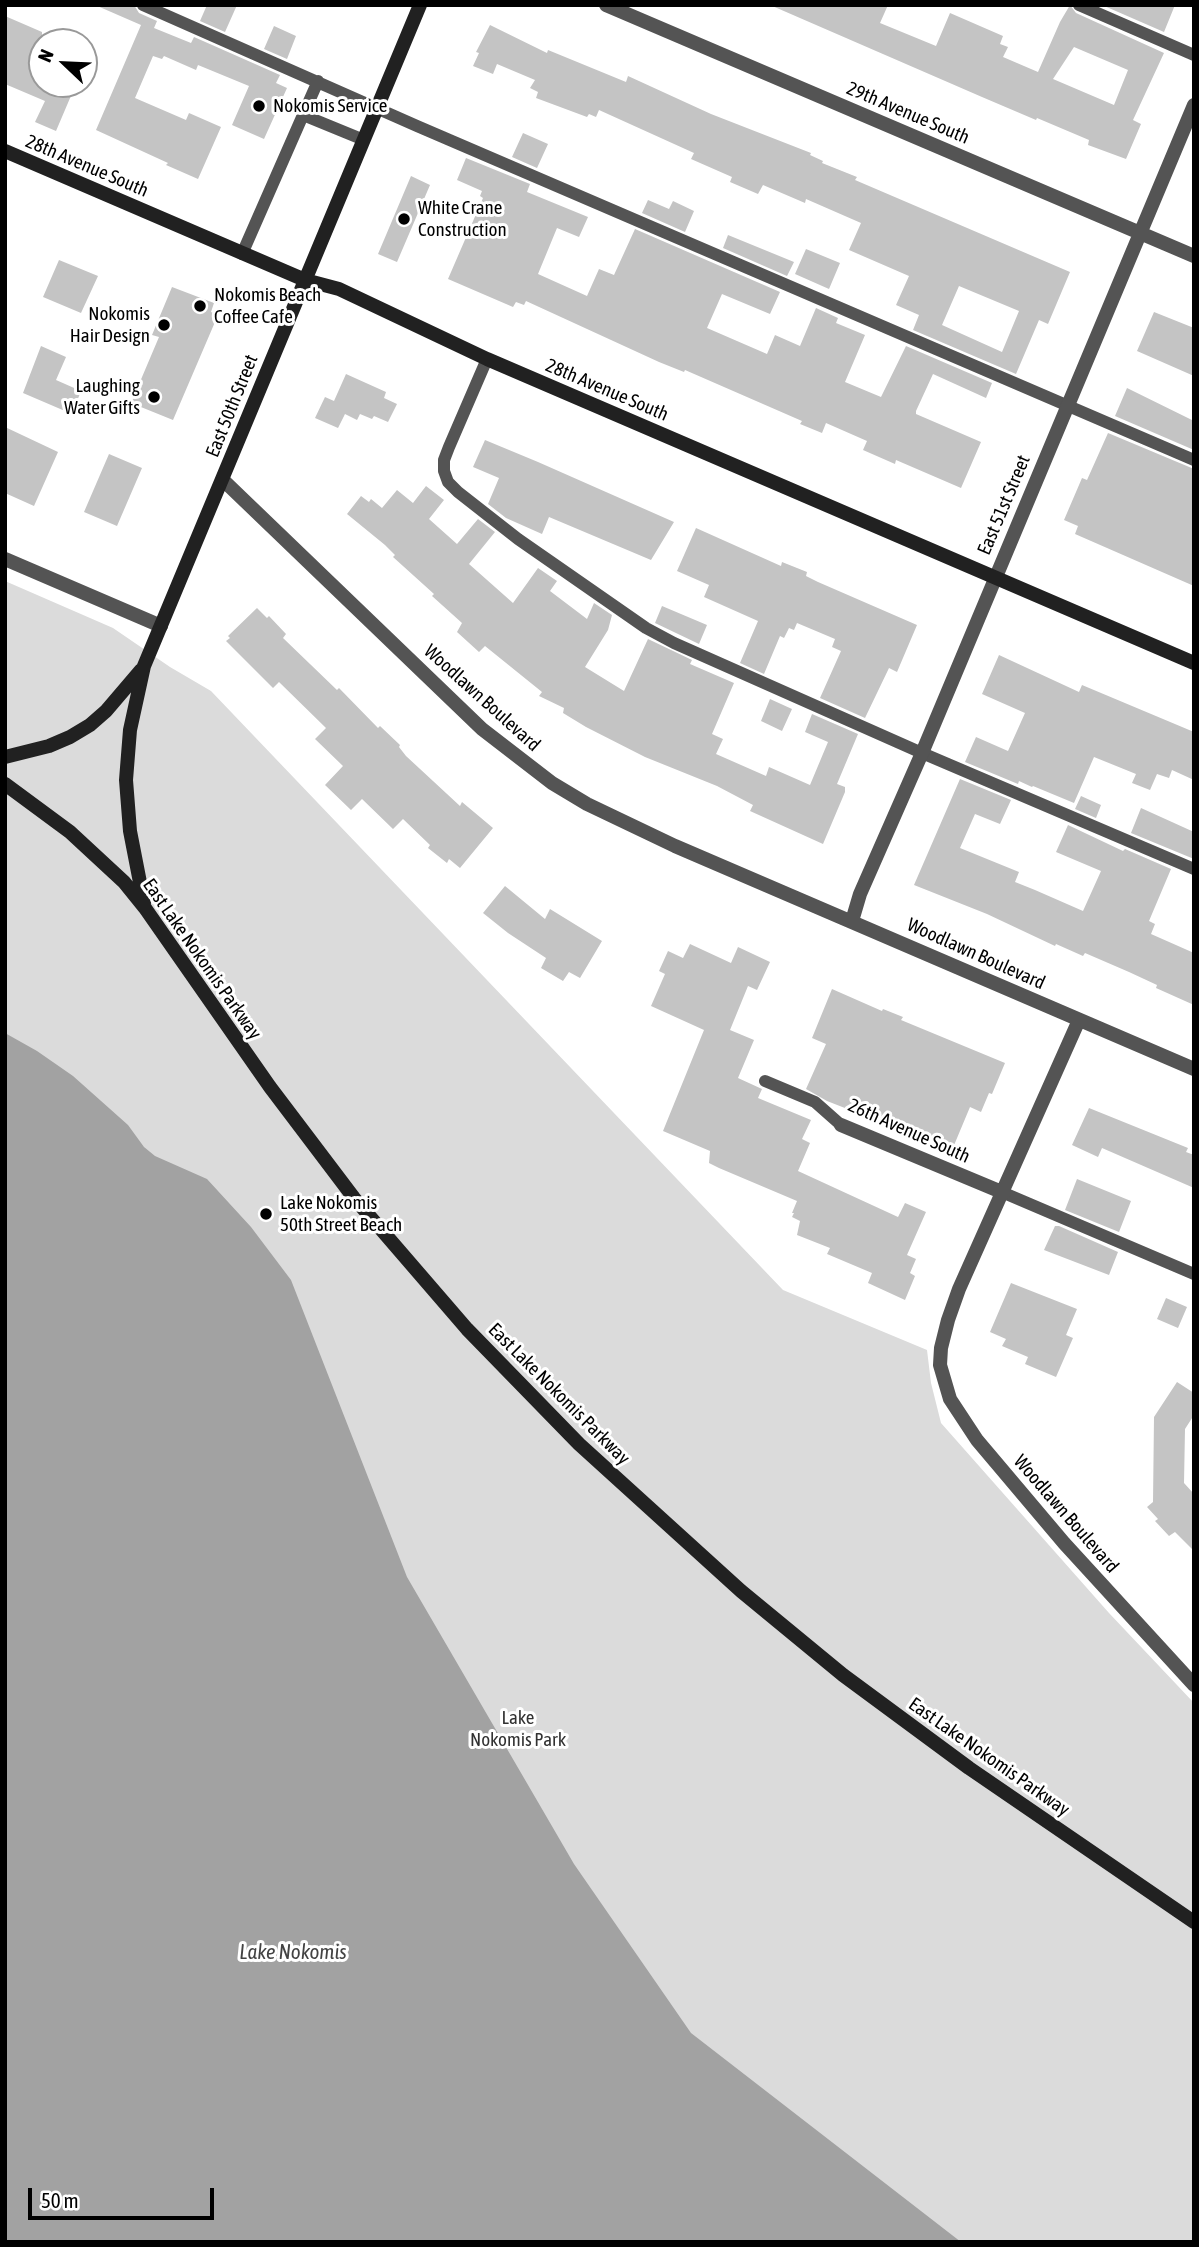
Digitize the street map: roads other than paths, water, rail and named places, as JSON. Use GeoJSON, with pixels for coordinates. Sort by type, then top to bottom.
{"type":"FeatureCollection","features":[{"type":"Feature","properties":{"kind":"street","name":"East 50th Street"},"geometry":{"type":"LineString","coordinates":[[145,908],[130,831],[126,779],[130,730],[144,666],[421,5]]}},
{"type":"Feature","properties":{"kind":"street","name":"29th Avenue South"},"geometry":{"type":"LineString","coordinates":[[606,5],[1194,256]]}},
{"type":"Feature","properties":{"kind":"street","name":"East 51st Street"},"geometry":{"type":"LineString","coordinates":[[852,921],[860,894],[922,753],[1194,105]]}},
{"type":"Feature","properties":{"kind":"street","name":"28th Avenue South"},"geometry":{"type":"LineString","coordinates":[[5,152],[304,281],[339,289],[487,359],[1194,663]]}},
{"type":"Feature","properties":{"kind":"street","name":"Woodlawn Boulevard"},"geometry":{"type":"LineString","coordinates":[[223,480],[482,729],[536,773],[628,825],[1079,1020],[948,1320],[940,1359],[946,1389],[958,1414],[977,1440],[1064,1543],[1194,1685]]}},
{"type":"Feature","properties":{"kind":"street"},"geometry":{"type":"LineString","coordinates":[[5,559],[161,626]]}},
{"type":"Feature","properties":{"kind":"street","name":"East 50th Street"},"geometry":{"type":"LineString","coordinates":[[5,757],[49,746],[90,725],[144,666]]}},
{"type":"Feature","properties":{"kind":"street","name":"East Lake Nokomis Parkway"},"geometry":{"type":"LineString","coordinates":[[5,783],[81,841],[117,875],[145,908],[262,1077],[354,1198],[453,1314],[570,1436],[734,1585],[824,1661],[937,1745],[1194,1922]]}},
{"type":"Feature","properties":{"kind":"street"},"geometry":{"type":"LineString","coordinates":[[1079,1020],[1194,1069]]}},
{"type":"Feature","properties":{"kind":"street","name":"26th Avenue South"},"geometry":{"type":"LineString","coordinates":[[841,1125],[1004,1193]]}},
{"type":"Feature","properties":{"kind":"lane"},"geometry":{"type":"LineString","coordinates":[[143,5],[430,132],[1194,460]]}},
{"type":"Feature","properties":{"kind":"lane"},"geometry":{"type":"LineString","coordinates":[[1079,5],[1194,55]]}},
{"type":"Feature","properties":{"kind":"lane"},"geometry":{"type":"LineString","coordinates":[[242,254],[318,81]]}},
{"type":"Feature","properties":{"kind":"lane"},"geometry":{"type":"LineString","coordinates":[[303,115],[364,140]]}},
{"type":"Feature","properties":{"kind":"lane"},"geometry":{"type":"LineString","coordinates":[[487,359],[444,460],[444,471],[448,482],[458,492],[517,539],[646,628],[682,647],[1194,869]]}},
{"type":"Feature","properties":{"kind":"lane","name":"26th Avenue South"},"geometry":{"type":"LineString","coordinates":[[765,1081],[815,1102],[841,1125]]}},
{"type":"Feature","properties":{"kind":"lane"},"geometry":{"type":"LineString","coordinates":[[1004,1193],[1194,1274]]}},
{"type":"Feature","properties":{"kind":"water","name":"Lake Nokomis"},"geometry":{"type":"Polygon","coordinates":[[[5,1033],[73,1076],[128,1125],[144,1147],[155,1156],[207,1179],[251,1227],[291,1280],[407,1577],[574,1864],[691,2033],[961,2242],[5,2242],[5,1033]]]}},
{"type":"Feature","properties":{"kind":"place","name":"Nokomis Service"},"geometry":{"type":"Point","coordinates":[259,106]}},
{"type":"Feature","properties":{"kind":"place","name":"White Crane Construction"},"geometry":{"type":"Point","coordinates":[404,219]}},
{"type":"Feature","properties":{"kind":"place","name":"Nokomis Beach Coffee Cafe"},"geometry":{"type":"Point","coordinates":[200,306]}},
{"type":"Feature","properties":{"kind":"place","name":"Nokomis Hair Design"},"geometry":{"type":"Point","coordinates":[164,325]}},
{"type":"Feature","properties":{"kind":"place","name":"Laughing Water Gifts"},"geometry":{"type":"Point","coordinates":[154,397]}},
{"type":"Feature","properties":{"kind":"place","name":"Lake Nokomis 50th Street Beach"},"geometry":{"type":"Point","coordinates":[266,1214]}},
{"type":"Feature","properties":{"kind":"park label","name":"Lake Nokomis Park"},"geometry":{"type":"Point","coordinates":[518,1729]}}]}
